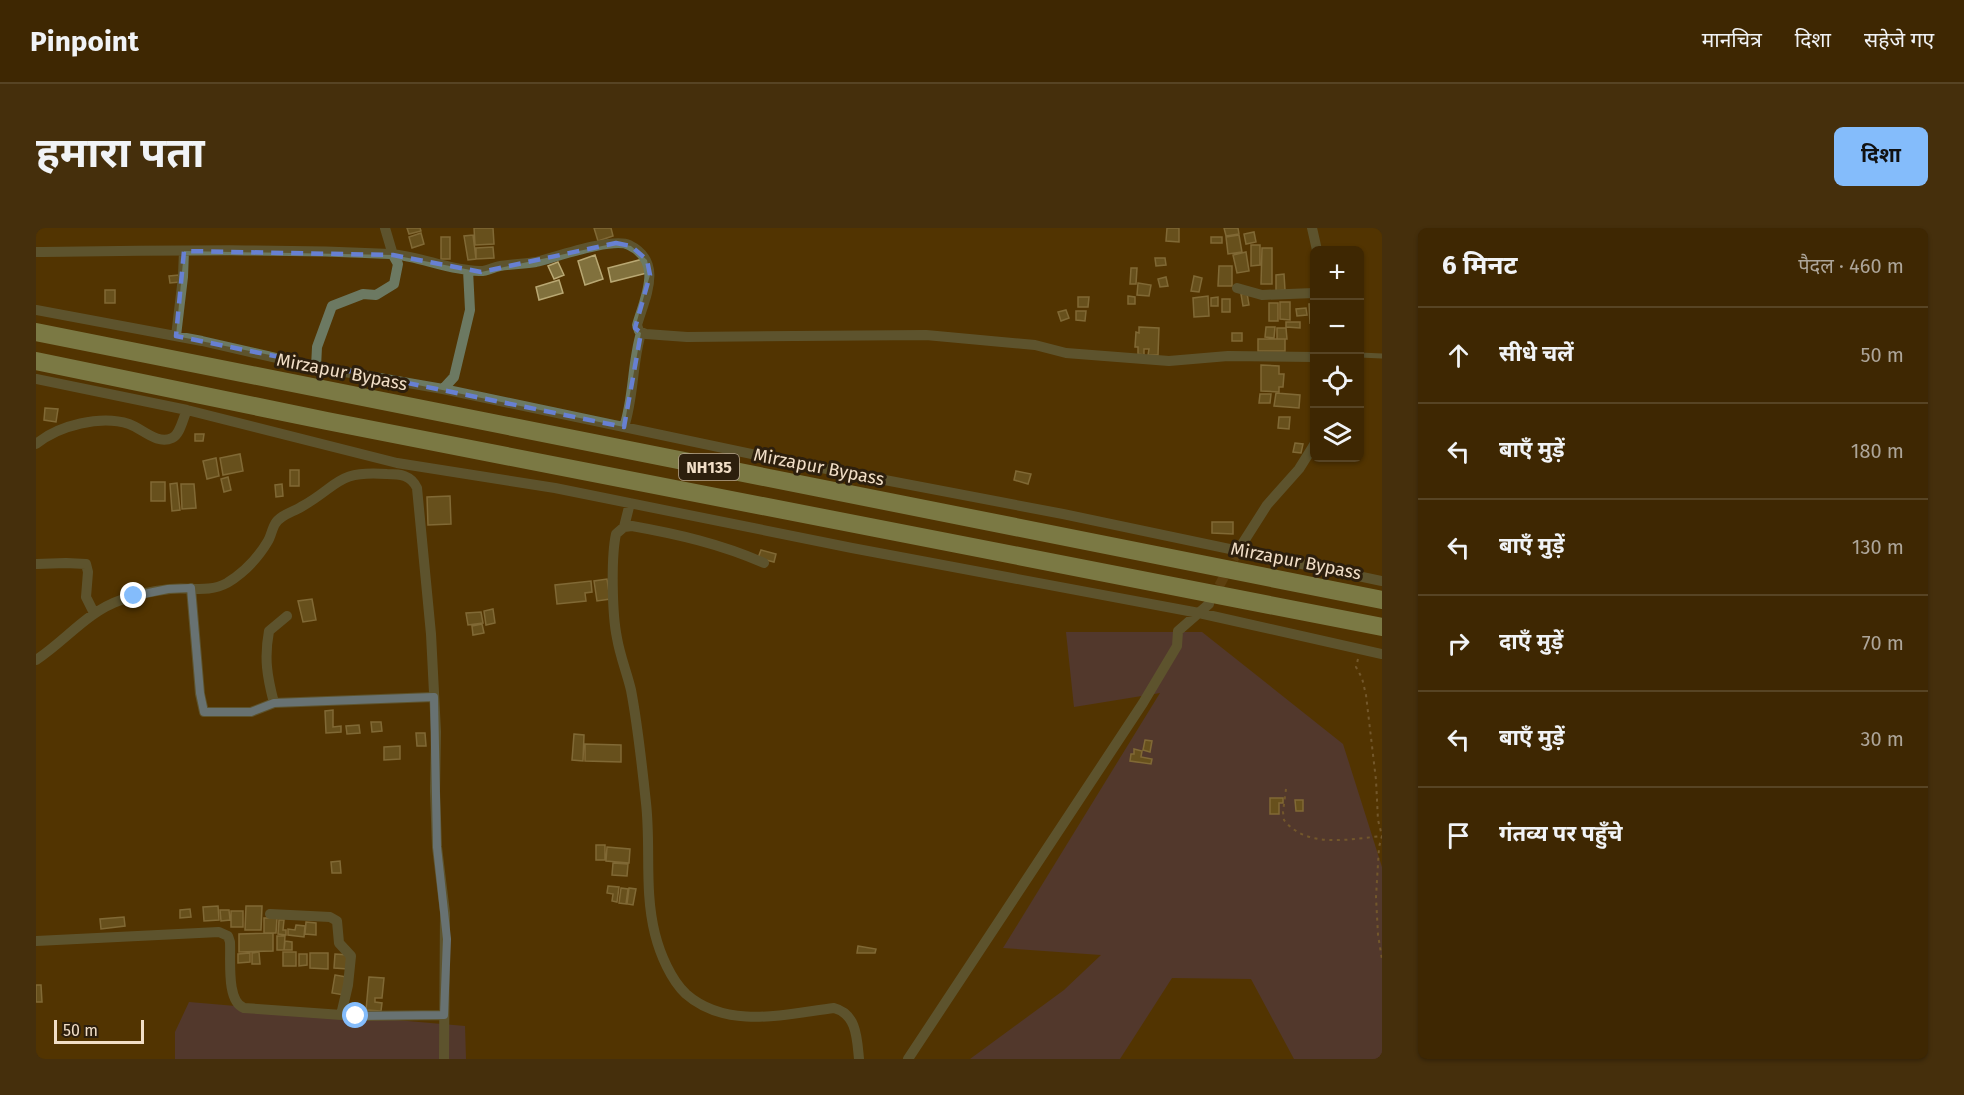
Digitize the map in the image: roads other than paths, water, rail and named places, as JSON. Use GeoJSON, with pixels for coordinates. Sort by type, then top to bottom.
{"type":"FeatureCollection","features":[{"type":"Feature","properties":{"kind":"highway","name":"Mirzapur Bypass"},"geometry":{"type":"LineString","coordinates":[[36,332],[1382,600]]}},
{"type":"Feature","properties":{"kind":"highway","name":"NH135"},"geometry":{"type":"LineString","coordinates":[[36,361],[327,421],[1382,627]]}},
{"type":"Feature","properties":{"kind":"street"},"geometry":{"type":"LineString","coordinates":[[316,368],[317,347],[332,306],[363,294],[376,295],[394,284],[398,264],[385,228]]}},
{"type":"Feature","properties":{"kind":"street"},"geometry":{"type":"LineString","coordinates":[[1312,228],[1316,246]]}},
{"type":"Feature","properties":{"kind":"street"},"geometry":{"type":"LineString","coordinates":[[36,252],[184,251],[393,255],[481,272],[501,266],[535,262],[604,245],[625,243],[643,254],[647,260],[650,275],[637,325],[641,333],[628,415],[624,427]]}},
{"type":"Feature","properties":{"kind":"street"},"geometry":{"type":"LineString","coordinates":[[176,336],[184,251]]}},
{"type":"Feature","properties":{"kind":"street"},"geometry":{"type":"LineString","coordinates":[[443,389],[453,377],[470,310],[468,270]]}},
{"type":"Feature","properties":{"kind":"street"},"geometry":{"type":"LineString","coordinates":[[1238,288],[1262,295],[1310,293]]}},
{"type":"Feature","properties":{"kind":"street"},"geometry":{"type":"LineString","coordinates":[[36,310],[176,336],[316,368],[443,389],[786,461],[1052,512],[1382,580]]}},
{"type":"Feature","properties":{"kind":"street"},"geometry":{"type":"LineString","coordinates":[[641,333],[687,337],[926,335],[1035,345],[1066,353],[1169,361],[1228,356],[1310,357]]}},
{"type":"Feature","properties":{"kind":"street"},"geometry":{"type":"LineString","coordinates":[[36,379],[187,410],[397,463],[555,488],[852,548],[1199,614],[1382,654]]}},
{"type":"Feature","properties":{"kind":"street"},"geometry":{"type":"LineString","coordinates":[[36,444],[75,425],[114,421],[132,425],[164,440],[176,436],[187,410]]}},
{"type":"Feature","properties":{"kind":"street"},"geometry":{"type":"LineString","coordinates":[[1239,549],[1268,505],[1299,469],[1310,451]]}},
{"type":"Feature","properties":{"kind":"street"},"geometry":{"type":"LineString","coordinates":[[36,660],[94,613],[119,600],[168,589],[198,590],[218,587],[235,577],[257,559],[270,538],[275,523],[339,480],[365,472],[402,475],[413,480],[417,488],[428,589],[434,697],[437,847],[447,939],[444,1059]]}},
{"type":"Feature","properties":{"kind":"street"},"geometry":{"type":"LineString","coordinates":[[624,527],[630,503]]}},
{"type":"Feature","properties":{"kind":"street"},"geometry":{"type":"LineString","coordinates":[[764,563],[721,546],[676,534],[632,526],[624,527],[616,534],[615,625],[636,716],[648,832],[648,897],[661,952],[684,991],[706,1008],[746,1017],[765,1017],[834,1008],[842,1010],[852,1021],[859,1059]]}},
{"type":"Feature","properties":{"kind":"street"},"geometry":{"type":"LineString","coordinates":[[36,564],[86,564],[88,572],[86,597],[94,613]]}},
{"type":"Feature","properties":{"kind":"street"},"geometry":{"type":"LineString","coordinates":[[191,588],[200,693],[204,712],[251,712],[274,703],[434,697]]}},
{"type":"Feature","properties":{"kind":"street"},"geometry":{"type":"LineString","coordinates":[[908,1059],[1143,703],[1177,646],[1178,631],[1209,604]]}},
{"type":"Feature","properties":{"kind":"street"},"geometry":{"type":"LineString","coordinates":[[274,703],[266,674],[265,649],[269,631],[287,616]]}},
{"type":"Feature","properties":{"kind":"street"},"geometry":{"type":"LineString","coordinates":[[270,914],[330,917],[337,921],[339,943],[351,956],[348,985],[341,1015]]}},
{"type":"Feature","properties":{"kind":"street"},"geometry":{"type":"LineString","coordinates":[[36,941],[205,932],[225,933],[230,942],[232,995],[238,1006],[341,1015],[444,1015]]}},
{"type":"Feature","properties":{"kind":"lane"},"geometry":{"type":"LineString","coordinates":[[1364,355],[1382,356]]}},
{"type":"Feature","properties":{"kind":"tunnel"},"geometry":{"type":"LineString","coordinates":[[1212,599],[1239,549]]}}]}
